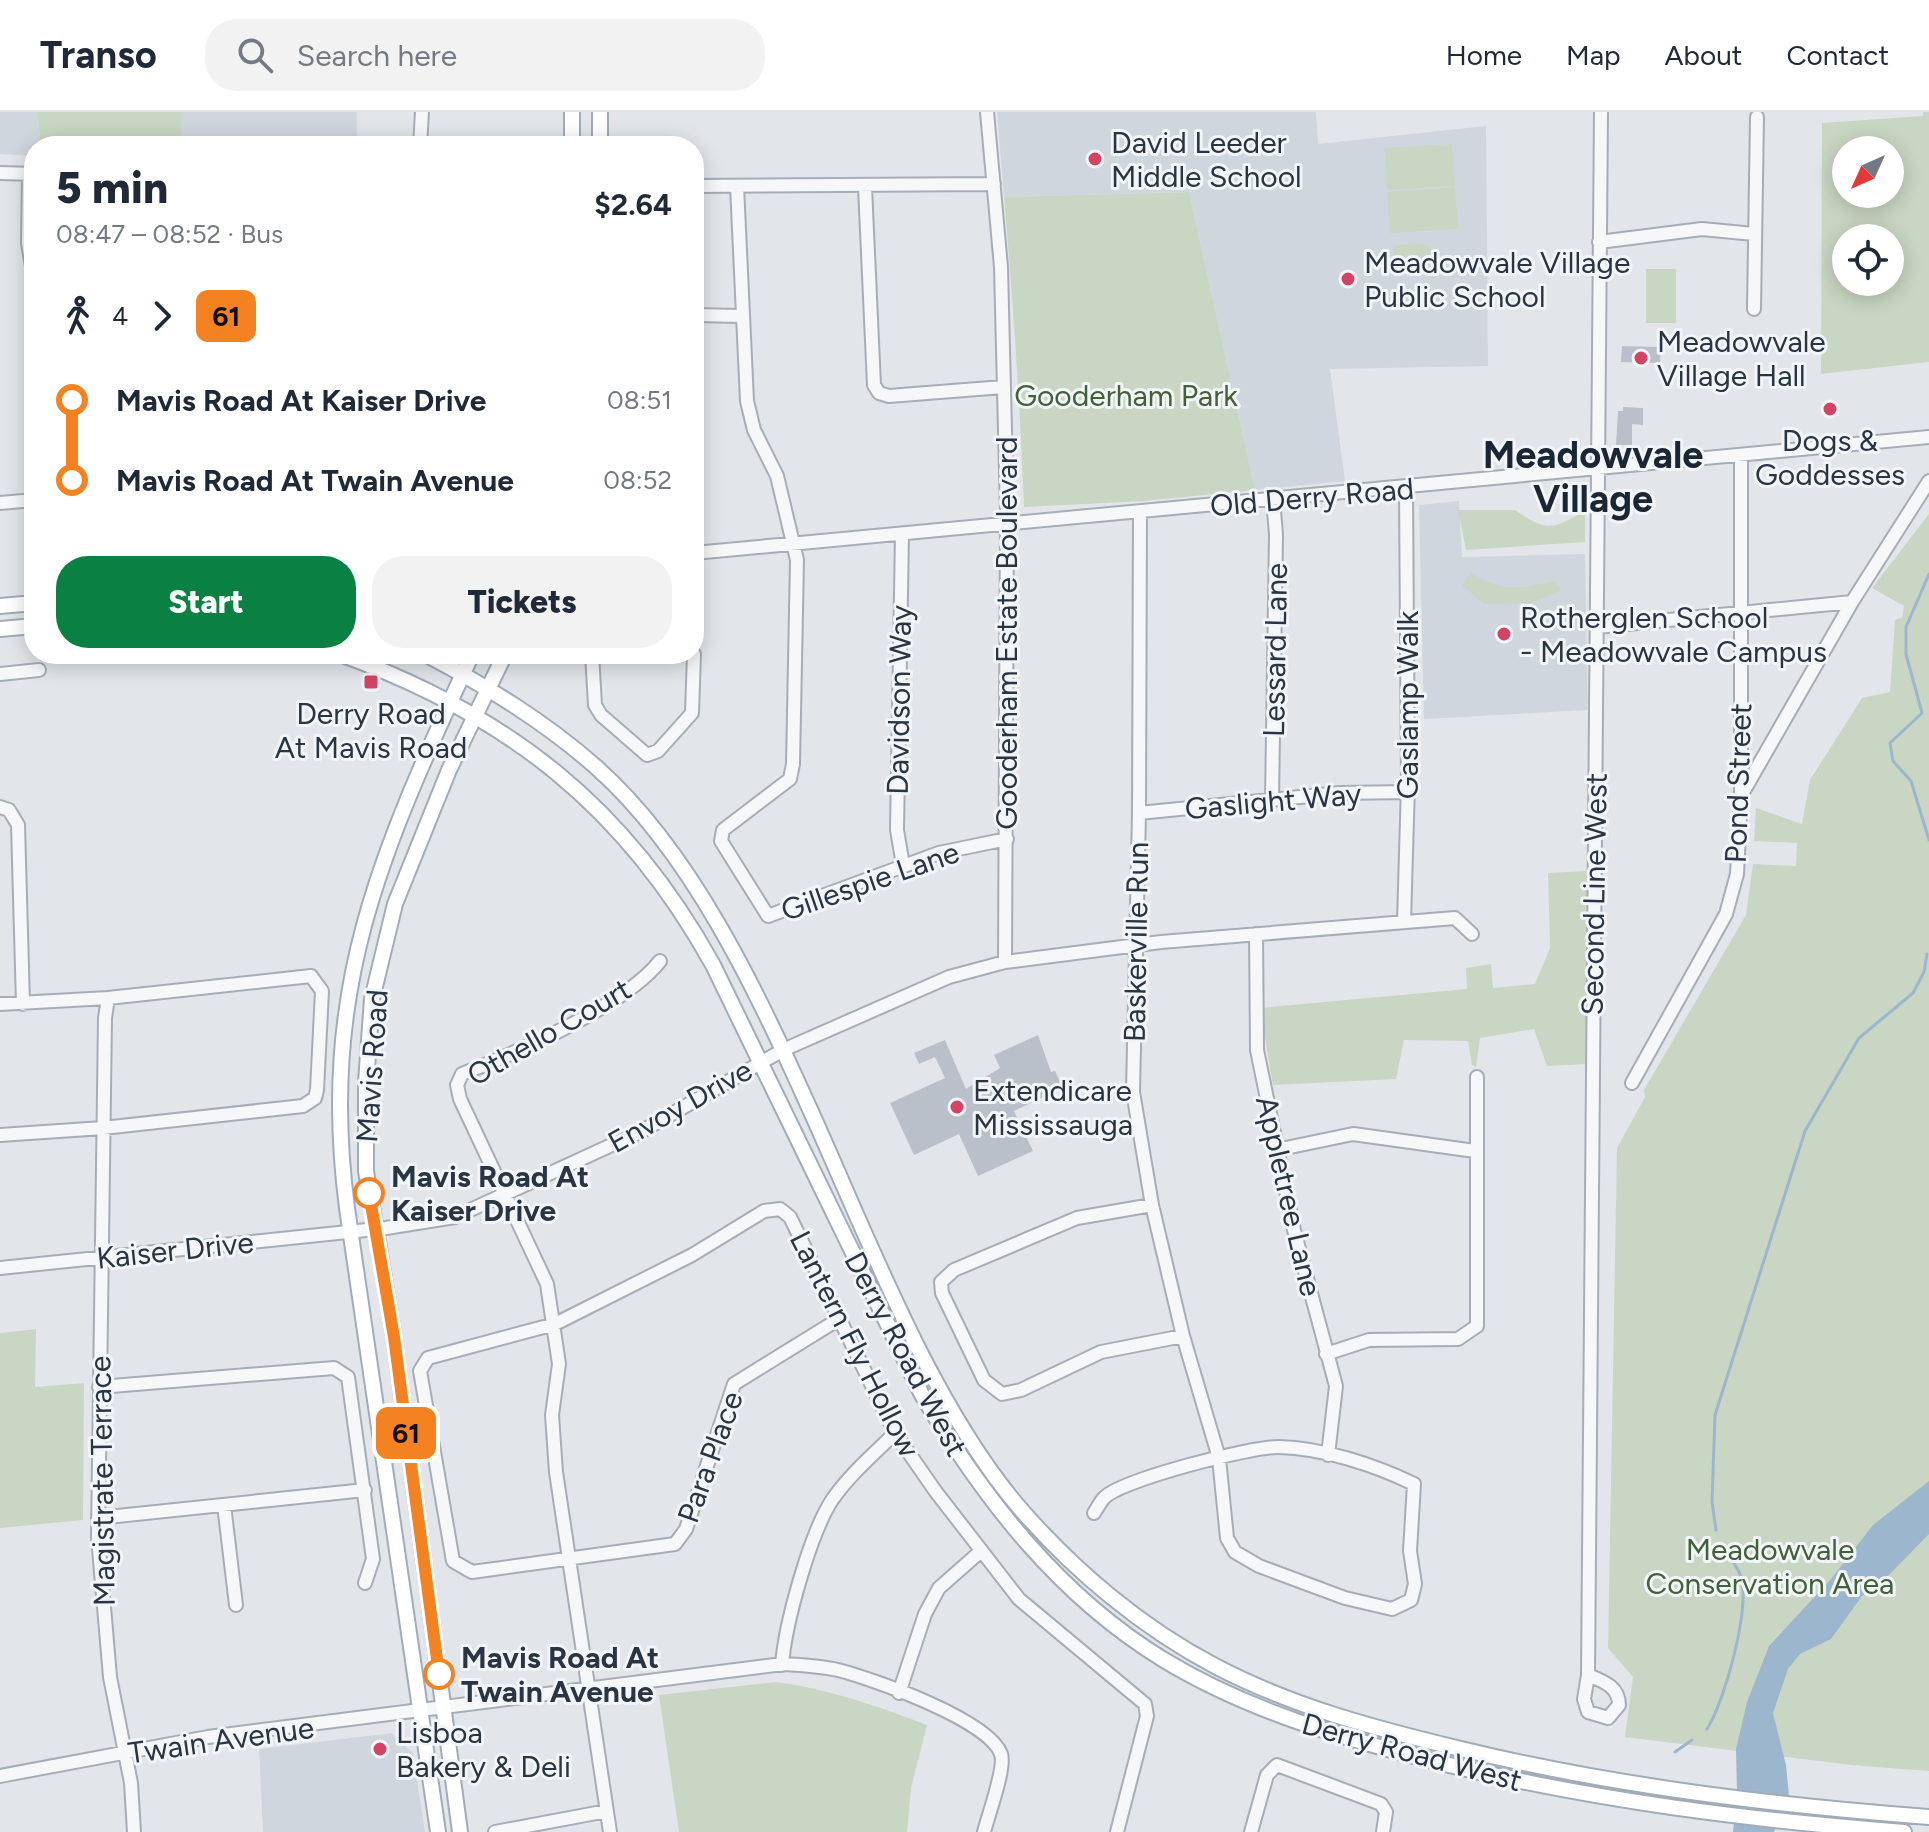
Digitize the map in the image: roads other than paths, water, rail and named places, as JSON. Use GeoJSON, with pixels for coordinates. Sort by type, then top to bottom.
{"type":"FeatureCollection","features":[{"type":"Feature","properties":{"kind":"main road"},"geometry":{"type":"LineString","coordinates":[[572,112],[572,136]]}},
{"type":"Feature","properties":{"kind":"main road"},"geometry":{"type":"LineString","coordinates":[[600,112],[600,136]]}},
{"type":"Feature","properties":{"kind":"main road"},"geometry":{"type":"LineString","coordinates":[[0,606],[24,604]]}},
{"type":"Feature","properties":{"kind":"main road"},"geometry":{"type":"LineString","coordinates":[[0,629],[24,627]]}},
{"type":"Feature","properties":{"kind":"main road","name":"Derry Road West"},"geometry":{"type":"LineString","coordinates":[[368,664],[406,678],[477,715],[570,782],[640,855],[692,928],[922,1395],[961,1461],[1002,1517],[1051,1569],[1118,1627],[1162,1659],[1211,1686],[1358,1743],[1547,1789],[1690,1812],[1904,1832]]}},
{"type":"Feature","properties":{"kind":"main road","name":"Derry Road West"},"geometry":{"type":"LineString","coordinates":[[443,664],[538,720],[598,769],[631,802],[693,887],[732,952],[783,1050],[887,1280],[939,1385],[979,1452],[1017,1504],[1055,1545],[1128,1609],[1219,1668],[1298,1703],[1370,1727],[1550,1770],[1690,1792],[1838,1810],[1929,1817]]}},
{"type":"Feature","properties":{"kind":"main road","name":"Mavis Road"},"geometry":{"type":"LineString","coordinates":[[438,1832],[350,1231],[339,1105],[340,1067],[360,930],[387,846],[467,664]]}},
{"type":"Feature","properties":{"kind":"main road","name":"Mavis Road"},"geometry":{"type":"LineString","coordinates":[[460,1832],[394,1337],[366,1171],[366,1082],[372,999],[385,938],[411,857],[501,664]]}},
{"type":"Feature","properties":{"kind":"street"},"geometry":{"type":"LineString","coordinates":[[421,136],[422,112]]}},
{"type":"Feature","properties":{"kind":"street","name":"Gooderham Estate Boulevard"},"geometry":{"type":"LineString","coordinates":[[987,112],[1001,267],[1007,525],[1005,962]]}},
{"type":"Feature","properties":{"kind":"street","name":"Second Line West"},"geometry":{"type":"LineString","coordinates":[[1588,1675],[1601,112]]}},
{"type":"Feature","properties":{"kind":"street"},"geometry":{"type":"LineString","coordinates":[[1754,309],[1757,117]]}},
{"type":"Feature","properties":{"kind":"street"},"geometry":{"type":"LineString","coordinates":[[0,173],[24,174]]}},
{"type":"Feature","properties":{"kind":"street"},"geometry":{"type":"LineString","coordinates":[[704,186],[994,184]]}},
{"type":"Feature","properties":{"kind":"street"},"geometry":{"type":"LineString","coordinates":[[737,186],[747,401],[754,430],[777,476],[793,545]]}},
{"type":"Feature","properties":{"kind":"street"},"geometry":{"type":"LineString","coordinates":[[865,187],[874,385],[879,393],[889,396],[1003,387]]}},
{"type":"Feature","properties":{"kind":"street"},"geometry":{"type":"LineString","coordinates":[[1599,242],[1702,229],[1754,234]]}},
{"type":"Feature","properties":{"kind":"street"},"geometry":{"type":"LineString","coordinates":[[704,315],[741,316]]}},
{"type":"Feature","properties":{"kind":"street","name":"Old Derry Road"},"geometry":{"type":"LineString","coordinates":[[704,552],[1406,489],[1929,437]]}},
{"type":"Feature","properties":{"kind":"street","name":"Pond Street"},"geometry":{"type":"LineString","coordinates":[[1632,1083],[1726,914],[1737,874],[1741,796],[1741,456]]}},
{"type":"Feature","properties":{"kind":"street"},"geometry":{"type":"LineString","coordinates":[[1741,796],[1852,602],[1929,481]]}},
{"type":"Feature","properties":{"kind":"street","name":"Gaslamp Walk"},"geometry":{"type":"LineString","coordinates":[[1404,921],[1408,792],[1406,489]]}},
{"type":"Feature","properties":{"kind":"street","name":"Lessard Lane"},"geometry":{"type":"LineString","coordinates":[[1272,800],[1276,534],[1273,500]]}},
{"type":"Feature","properties":{"kind":"street"},"geometry":{"type":"LineString","coordinates":[[0,503],[24,501]]}},
{"type":"Feature","properties":{"kind":"street","name":"Baskerville Run"},"geometry":{"type":"LineString","coordinates":[[1140,512],[1139,813],[1133,1092],[1152,1205],[1183,1336],[1219,1458],[1227,1538],[1235,1552],[1259,1566],[1345,1598],[1380,1608],[1402,1607],[1411,1600],[1415,1584],[1410,1551],[1416,1494],[1414,1484],[1328,1455]]}},
{"type":"Feature","properties":{"kind":"street","name":"Davidson Way"},"geometry":{"type":"LineString","coordinates":[[902,534],[897,830],[903,865]]}},
{"type":"Feature","properties":{"kind":"street","name":"Gillespie Lane"},"geometry":{"type":"LineString","coordinates":[[793,545],[797,560],[790,779],[723,830],[721,841],[768,916],[903,865],[1007,839]]}},
{"type":"Feature","properties":{"kind":"street"},"geometry":{"type":"LineString","coordinates":[[1597,627],[1852,602]]}},
{"type":"Feature","properties":{"kind":"street"},"geometry":{"type":"LineString","coordinates":[[593,664],[595,705],[601,715],[647,755],[658,751],[692,713],[694,664]]}},
{"type":"Feature","properties":{"kind":"street"},"geometry":{"type":"LineString","coordinates":[[0,674],[39,670]]}},
{"type":"Feature","properties":{"kind":"street","name":"Gaslight Way"},"geometry":{"type":"LineString","coordinates":[[1139,813],[1272,800],[1408,792]]}},
{"type":"Feature","properties":{"kind":"street"},"geometry":{"type":"LineString","coordinates":[[0,807],[9,810],[18,825],[23,1004]]}},
{"type":"Feature","properties":{"kind":"street","name":"Envoy Drive"},"geometry":{"type":"LineString","coordinates":[[350,1231],[455,1217],[507,1196],[642,1131],[783,1050],[949,977],[1005,962],[1137,945],[1404,921],[1455,918],[1472,934]]}},
{"type":"Feature","properties":{"kind":"street","name":"Appletree Lane"},"geometry":{"type":"LineString","coordinates":[[1256,934],[1257,1050],[1276,1150],[1336,1386],[1328,1455]]}},
{"type":"Feature","properties":{"kind":"street","name":"Othello Court"},"geometry":{"type":"LineString","coordinates":[[507,1196],[460,1099],[457,1085],[462,1074],[578,1019],[647,975],[660,961]]}},
{"type":"Feature","properties":{"kind":"street"},"geometry":{"type":"LineString","coordinates":[[0,1004],[108,998],[311,976],[322,991],[317,1090],[310,1102],[303,1106],[103,1128],[0,1135]]}},
{"type":"Feature","properties":{"kind":"street","name":"Magistrate Terrace"},"geometry":{"type":"LineString","coordinates":[[108,998],[103,1128],[98,1518],[109,1662],[123,1754],[131,1783],[134,1832]]}},
{"type":"Feature","properties":{"kind":"street"},"geometry":{"type":"LineString","coordinates":[[1326,1354],[1369,1340],[1458,1339],[1474,1331],[1479,1285],[1475,1151],[1477,1077]]}},
{"type":"Feature","properties":{"kind":"street"},"geometry":{"type":"LineString","coordinates":[[1276,1150],[1353,1134],[1475,1151]]}},
{"type":"Feature","properties":{"kind":"street"},"geometry":{"type":"LineString","coordinates":[[507,1196],[547,1284],[555,1324],[559,1364],[552,1415],[554,1447],[610,1832]]}},
{"type":"Feature","properties":{"kind":"street"},"geometry":{"type":"LineString","coordinates":[[1152,1205],[1077,1218],[1042,1232],[954,1270],[941,1282],[942,1293],[984,1380],[1002,1394],[1021,1390],[1101,1352],[1183,1336]]}},
{"type":"Feature","properties":{"kind":"street","name":"Lantern Fly Hollow"},"geometry":{"type":"LineString","coordinates":[[555,1324],[692,1255],[774,1208],[790,1217],[895,1433],[981,1551],[1019,1599],[1048,1627],[1145,1704],[1147,1716],[1117,1832]]}},
{"type":"Feature","properties":{"kind":"street","name":"Kaiser Drive"},"geometry":{"type":"LineString","coordinates":[[0,1268],[350,1231]]}},
{"type":"Feature","properties":{"kind":"street","name":"Para Place"},"geometry":{"type":"LineString","coordinates":[[571,1558],[675,1544],[686,1529],[734,1384],[839,1319]]}},
{"type":"Feature","properties":{"kind":"street"},"geometry":{"type":"LineString","coordinates":[[555,1324],[428,1358],[420,1371],[453,1561],[472,1572],[571,1558]]}},
{"type":"Feature","properties":{"kind":"street"},"geometry":{"type":"LineString","coordinates":[[99,1387],[334,1368],[343,1370],[348,1377],[373,1559],[365,1583]]}},
{"type":"Feature","properties":{"kind":"street"},"geometry":{"type":"LineString","coordinates":[[782,1665],[784,1635],[827,1510],[845,1483],[895,1433]]}},
{"type":"Feature","properties":{"kind":"street"},"geometry":{"type":"LineString","coordinates":[[1094,1513],[1105,1496],[1137,1481],[1219,1458],[1276,1446],[1328,1455]]}},
{"type":"Feature","properties":{"kind":"street"},"geometry":{"type":"LineString","coordinates":[[98,1518],[365,1490]]}},
{"type":"Feature","properties":{"kind":"street"},"geometry":{"type":"LineString","coordinates":[[224,1505],[236,1605]]}},
{"type":"Feature","properties":{"kind":"street"},"geometry":{"type":"LineString","coordinates":[[899,1693],[933,1597],[949,1577],[981,1551]]}},
{"type":"Feature","properties":{"kind":"street","name":"Twain Avenue"},"geometry":{"type":"LineString","coordinates":[[0,1776],[208,1737],[587,1687],[782,1665],[839,1670],[950,1712],[998,1749],[1003,1756],[1002,1767],[984,1832]]}},
{"type":"Feature","properties":{"kind":"street"},"geometry":{"type":"LineString","coordinates":[[1251,1832],[1267,1775],[1277,1765],[1376,1801],[1386,1812],[1383,1832]]}},
{"type":"Feature","properties":{"kind":"street"},"geometry":{"type":"LineString","coordinates":[[495,1832],[607,1811]]}},
{"type":"Feature","properties":{"kind":"water"},"geometry":{"type":"Polygon","coordinates":[[[1929,1481],[1929,1534],[1888,1576],[1862,1596],[1831,1639],[1800,1654],[1788,1669],[1773,1713],[1786,1765],[1789,1796],[1774,1832],[1733,1832],[1737,1794],[1736,1749],[1747,1702],[1769,1646],[1832,1578],[1873,1525],[1929,1481]]]}},
{"type":"Feature","properties":{"kind":"waterway"},"geometry":{"type":"LineString","coordinates":[[1929,574],[1906,627],[1906,654],[1922,713],[1890,743],[1893,761],[1911,781],[1929,840]]}},
{"type":"Feature","properties":{"kind":"waterway"},"geometry":{"type":"LineString","coordinates":[[1716,1530],[1712,1502],[1715,1415],[1805,1131],[1859,1038],[1913,993],[1924,972],[1927,954]]}},
{"type":"Feature","properties":{"kind":"waterway"},"geometry":{"type":"LineString","coordinates":[[1707,1729],[1728,1677],[1742,1611],[1741,1577],[1729,1555]]}},
{"type":"Feature","properties":{"kind":"waterway"},"geometry":{"type":"LineString","coordinates":[[1675,1752],[1692,1740]]}},
{"type":"Feature","properties":{"kind":"place","name":"David Leeder Middle School"},"geometry":{"type":"Point","coordinates":[1095,159]}},
{"type":"Feature","properties":{"kind":"place","name":"Meadowvale Village Public School"},"geometry":{"type":"Point","coordinates":[1348,279]}},
{"type":"Feature","properties":{"kind":"place","name":"Meadowvale Village Hall"},"geometry":{"type":"Point","coordinates":[1641,358]}},
{"type":"Feature","properties":{"kind":"place","name":"Dogs & Goddesses"},"geometry":{"type":"Point","coordinates":[1830,409]}},
{"type":"Feature","properties":{"kind":"place","name":"Rotherglen School - Meadowvale Campus"},"geometry":{"type":"Point","coordinates":[1504,634]}},
{"type":"Feature","properties":{"kind":"place","name":"Derry Road At Mavis Road"},"geometry":{"type":"Point","coordinates":[371,682]}},
{"type":"Feature","properties":{"kind":"place","name":"Extendicare Mississauga"},"geometry":{"type":"Point","coordinates":[957,1107]}},
{"type":"Feature","properties":{"kind":"place","name":"Mavis Road At Kaiser Drive"},"geometry":{"type":"Point","coordinates":[369,1193]}},
{"type":"Feature","properties":{"kind":"place","name":"Mavis Road At Twain Avenue"},"geometry":{"type":"Point","coordinates":[439,1674]}},
{"type":"Feature","properties":{"kind":"place","name":"Lisboa Bakery & Deli"},"geometry":{"type":"Point","coordinates":[380,1749]}},
{"type":"Feature","properties":{"kind":"district","name":"Meadowvale Village"},"geometry":{"type":"Point","coordinates":[1593,477]}},
{"type":"Feature","properties":{"kind":"park label","name":"Gooderham Park"},"geometry":{"type":"Point","coordinates":[1126,395]}},
{"type":"Feature","properties":{"kind":"park label","name":"Meadowvale Conservation Area"},"geometry":{"type":"Point","coordinates":[1770,1566]}}]}
